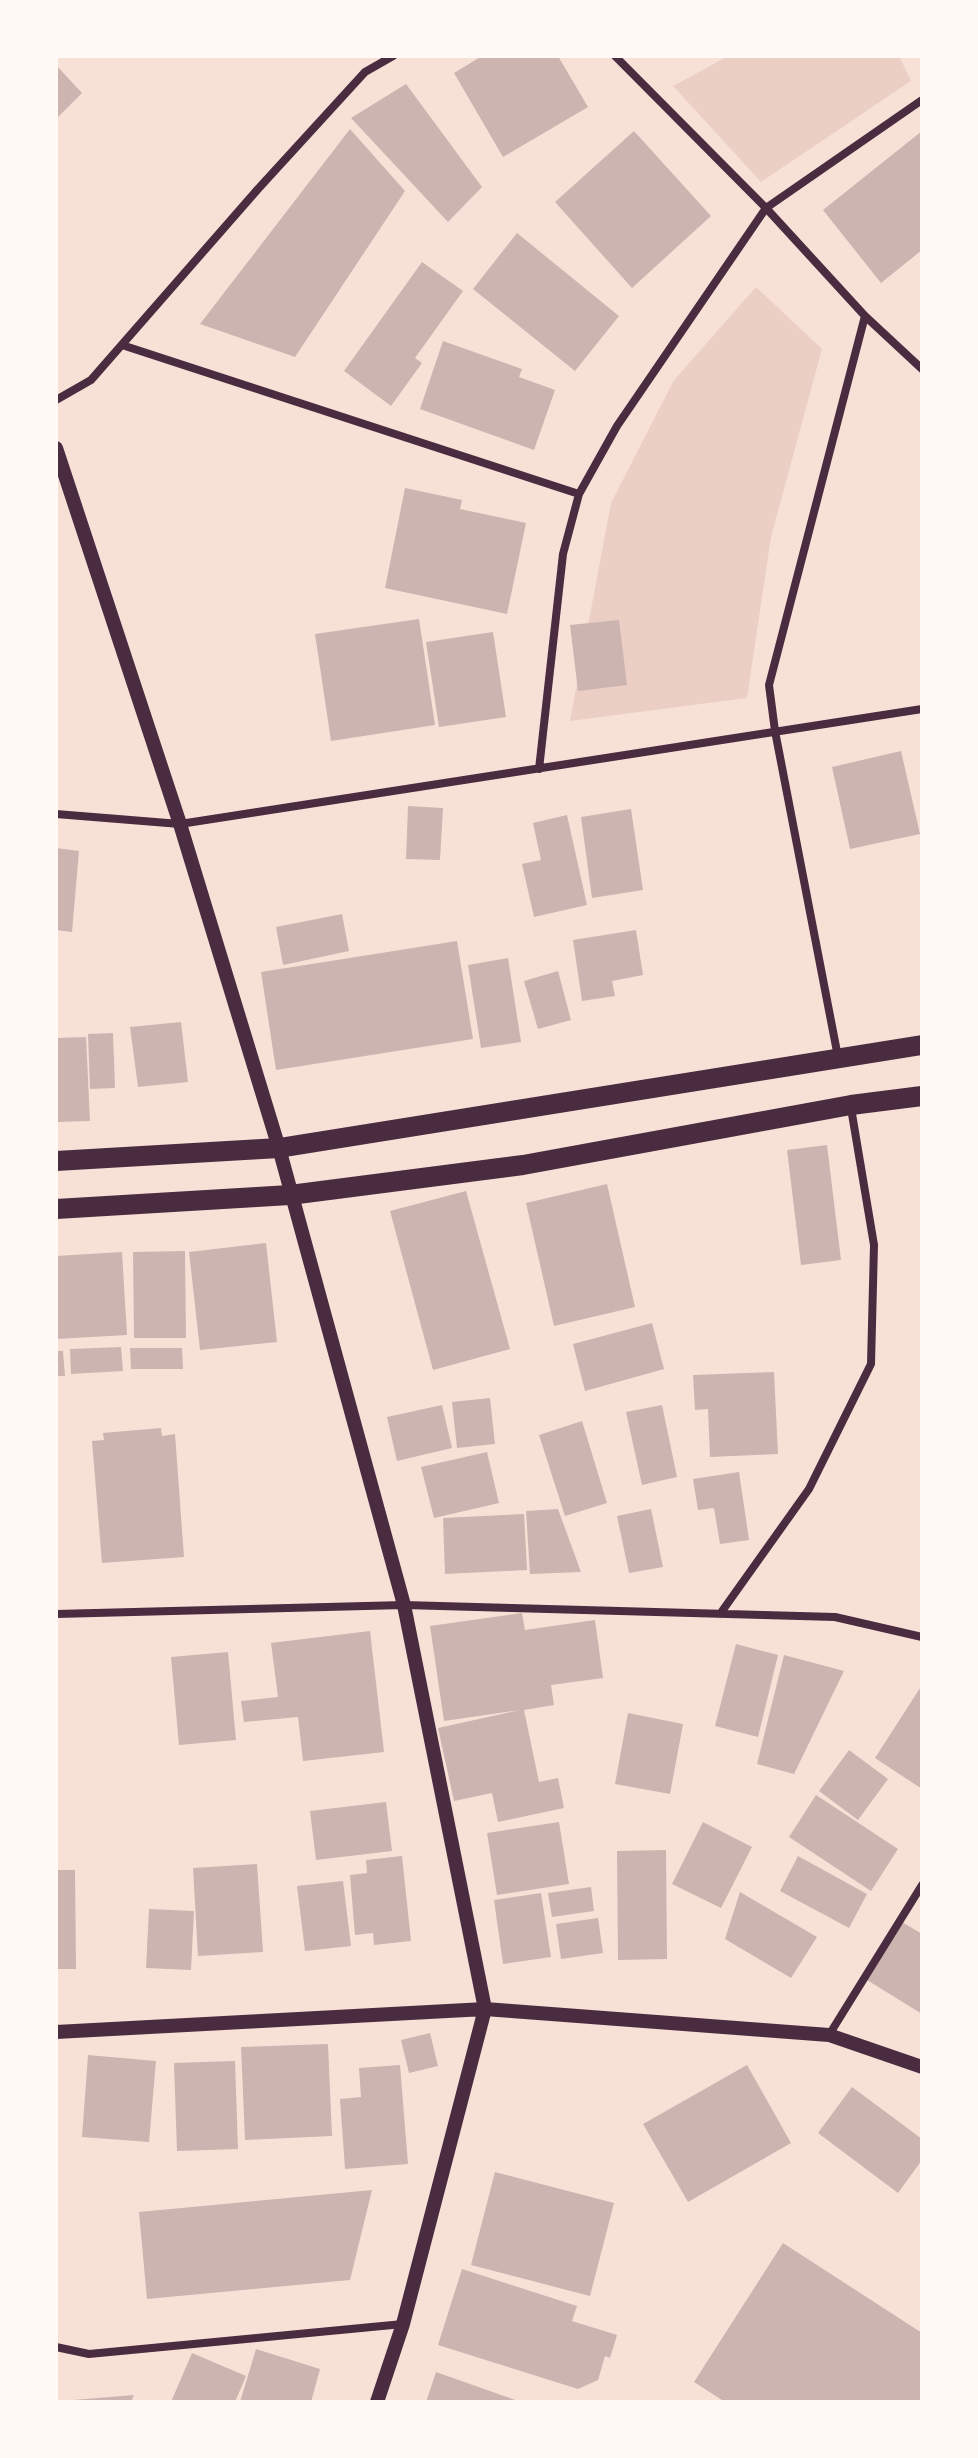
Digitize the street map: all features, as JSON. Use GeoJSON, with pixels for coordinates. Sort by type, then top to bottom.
{"type":"FeatureCollection","features":[{"type":"Feature","properties":{"kind":"main road"},"geometry":{"type":"LineString","coordinates":[[56,1161],[279,1148],[922,1045]]}},
{"type":"Feature","properties":{"kind":"main road"},"geometry":{"type":"LineString","coordinates":[[56,1209],[290,1195],[523,1165],[851,1105],[922,1096]]}},
{"type":"Feature","properties":{"kind":"street"},"geometry":{"type":"LineString","coordinates":[[56,400],[91,380],[125,346],[258,189],[365,72],[393,56]]}},
{"type":"Feature","properties":{"kind":"street"},"geometry":{"type":"LineString","coordinates":[[615,56],[766,208],[865,316],[922,369]]}},
{"type":"Feature","properties":{"kind":"street"},"geometry":{"type":"LineString","coordinates":[[539,769],[563,554],[579,494],[617,426],[766,208],[922,100]]}},
{"type":"Feature","properties":{"kind":"street"},"geometry":{"type":"LineString","coordinates":[[838,1059],[775,731],[769,685],[865,316]]}},
{"type":"Feature","properties":{"kind":"street"},"geometry":{"type":"LineString","coordinates":[[125,346],[579,494]]}},
{"type":"Feature","properties":{"kind":"street"},"geometry":{"type":"LineString","coordinates":[[56,448],[180,824],[279,1148],[404,1605],[485,2009],[403,2324],[377,2402]]}},
{"type":"Feature","properties":{"kind":"street"},"geometry":{"type":"LineString","coordinates":[[56,814],[180,824],[922,709]]}},
{"type":"Feature","properties":{"kind":"street"},"geometry":{"type":"LineString","coordinates":[[720,1614],[809,1489],[871,1364],[874,1245],[851,1105]]}},
{"type":"Feature","properties":{"kind":"street"},"geometry":{"type":"LineString","coordinates":[[56,1614],[404,1605],[835,1617],[922,1637]]}},
{"type":"Feature","properties":{"kind":"street"},"geometry":{"type":"LineString","coordinates":[[829,2035],[922,1885]]}},
{"type":"Feature","properties":{"kind":"street"},"geometry":{"type":"LineString","coordinates":[[56,2032],[485,2009],[829,2035],[922,2067]]}},
{"type":"Feature","properties":{"kind":"street"},"geometry":{"type":"LineString","coordinates":[[56,2347],[89,2354],[403,2324]]}},
{"type":"Feature","properties":{"kind":"shaded area"},"geometry":{"type":"Polygon","coordinates":[[[728,56],[899,56],[911,81],[761,182],[673,86],[728,56]]]}},
{"type":"Feature","properties":{"kind":"shaded area"},"geometry":{"type":"Polygon","coordinates":[[[756,287],[822,349],[771,537],[747,698],[570,721],[611,503],[674,380],[756,287]]]}},
{"type":"Feature","properties":{"kind":"building"},"geometry":{"type":"Polygon","coordinates":[[[482,56],[558,56],[588,107],[503,157],[454,73],[482,56]]]}},
{"type":"Feature","properties":{"kind":"building"},"geometry":{"type":"Polygon","coordinates":[[[56,65],[82,93],[56,119],[56,65]]]}},
{"type":"Feature","properties":{"kind":"building"},"geometry":{"type":"Polygon","coordinates":[[[406,84],[482,187],[448,222],[351,118],[406,84]]]}},
{"type":"Feature","properties":{"kind":"building"},"geometry":{"type":"Polygon","coordinates":[[[350,129],[405,191],[295,357],[200,324],[350,129]]]}},
{"type":"Feature","properties":{"kind":"building"},"geometry":{"type":"Polygon","coordinates":[[[634,131],[711,216],[632,288],[555,202],[634,131]]]}},
{"type":"Feature","properties":{"kind":"building"},"geometry":{"type":"Polygon","coordinates":[[[922,131],[922,250],[881,283],[823,210],[922,131]]]}},
{"type":"Feature","properties":{"kind":"building"},"geometry":{"type":"Polygon","coordinates":[[[517,233],[619,316],[575,371],[473,289],[517,233]]]}},
{"type":"Feature","properties":{"kind":"building"},"geometry":{"type":"Polygon","coordinates":[[[422,262],[463,291],[415,358],[422,363],[391,406],[344,371],[422,262]]]}},
{"type":"Feature","properties":{"kind":"building"},"geometry":{"type":"Polygon","coordinates":[[[443,341],[522,369],[519,377],[555,390],[534,450],[420,409],[443,341]]]}},
{"type":"Feature","properties":{"kind":"building"},"geometry":{"type":"Polygon","coordinates":[[[405,488],[462,500],[460,509],[526,523],[507,614],[385,588],[405,488]]]}},
{"type":"Feature","properties":{"kind":"building"},"geometry":{"type":"Polygon","coordinates":[[[419,619],[435,725],[331,741],[315,634],[419,619]]]}},
{"type":"Feature","properties":{"kind":"building"},"geometry":{"type":"Polygon","coordinates":[[[619,620],[627,685],[578,691],[570,625],[619,620]]]}},
{"type":"Feature","properties":{"kind":"building"},"geometry":{"type":"Polygon","coordinates":[[[493,632],[506,717],[439,727],[426,642],[493,632]]]}},
{"type":"Feature","properties":{"kind":"building"},"geometry":{"type":"Polygon","coordinates":[[[901,751],[920,834],[850,849],[832,767],[901,751]]]}},
{"type":"Feature","properties":{"kind":"building"},"geometry":{"type":"Polygon","coordinates":[[[408,806],[443,808],[440,860],[406,859],[408,806]]]}},
{"type":"Feature","properties":{"kind":"building"},"geometry":{"type":"Polygon","coordinates":[[[631,809],[643,890],[592,898],[581,817],[631,809]]]}},
{"type":"Feature","properties":{"kind":"building"},"geometry":{"type":"Polygon","coordinates":[[[567,815],[587,905],[534,917],[522,864],[541,860],[533,823],[567,815]]]}},
{"type":"Feature","properties":{"kind":"building"},"geometry":{"type":"Polygon","coordinates":[[[56,848],[79,851],[72,932],[56,930],[56,848]]]}},
{"type":"Feature","properties":{"kind":"building"},"geometry":{"type":"Polygon","coordinates":[[[342,914],[349,951],[283,965],[276,927],[342,914]]]}},
{"type":"Feature","properties":{"kind":"building"},"geometry":{"type":"Polygon","coordinates":[[[636,930],[643,975],[612,981],[615,996],[582,1001],[573,940],[636,930]]]}},
{"type":"Feature","properties":{"kind":"building"},"geometry":{"type":"Polygon","coordinates":[[[457,941],[473,1039],[276,1070],[261,972],[457,941]]]}},
{"type":"Feature","properties":{"kind":"building"},"geometry":{"type":"Polygon","coordinates":[[[508,958],[521,1042],[481,1048],[468,965],[508,958]]]}},
{"type":"Feature","properties":{"kind":"building"},"geometry":{"type":"Polygon","coordinates":[[[558,971],[571,1020],[538,1029],[524,981],[558,971]]]}},
{"type":"Feature","properties":{"kind":"building"},"geometry":{"type":"Polygon","coordinates":[[[181,1022],[188,1082],[138,1087],[130,1027],[181,1022]]]}},
{"type":"Feature","properties":{"kind":"building"},"geometry":{"type":"Polygon","coordinates":[[[113,1033],[115,1088],[90,1089],[88,1034],[113,1033]]]}},
{"type":"Feature","properties":{"kind":"building"},"geometry":{"type":"Polygon","coordinates":[[[86,1037],[90,1121],[56,1122],[56,1038],[86,1037]]]}},
{"type":"Feature","properties":{"kind":"building"},"geometry":{"type":"Polygon","coordinates":[[[827,1145],[841,1260],[801,1265],[787,1150],[827,1145]]]}},
{"type":"Feature","properties":{"kind":"building"},"geometry":{"type":"Polygon","coordinates":[[[607,1184],[635,1307],[554,1326],[526,1203],[607,1184]]]}},
{"type":"Feature","properties":{"kind":"building"},"geometry":{"type":"Polygon","coordinates":[[[466,1191],[510,1349],[433,1370],[390,1211],[466,1191]]]}},
{"type":"Feature","properties":{"kind":"building"},"geometry":{"type":"Polygon","coordinates":[[[266,1243],[277,1342],[200,1350],[189,1252],[266,1243]]]}},
{"type":"Feature","properties":{"kind":"building"},"geometry":{"type":"Polygon","coordinates":[[[185,1251],[186,1338],[134,1338],[133,1252],[185,1251]]]}},
{"type":"Feature","properties":{"kind":"building"},"geometry":{"type":"Polygon","coordinates":[[[122,1252],[127,1335],[56,1339],[56,1256],[122,1252]]]}},
{"type":"Feature","properties":{"kind":"building"},"geometry":{"type":"Polygon","coordinates":[[[652,1323],[664,1369],[585,1391],[573,1344],[652,1323]]]}},
{"type":"Feature","properties":{"kind":"building"},"geometry":{"type":"Polygon","coordinates":[[[121,1347],[123,1371],[71,1374],[70,1349],[121,1347]]]}},
{"type":"Feature","properties":{"kind":"building"},"geometry":{"type":"Polygon","coordinates":[[[130,1348],[182,1348],[183,1369],[131,1369],[130,1348]]]}},
{"type":"Feature","properties":{"kind":"building"},"geometry":{"type":"Polygon","coordinates":[[[56,1351],[63,1351],[65,1376],[56,1376],[56,1351]]]}},
{"type":"Feature","properties":{"kind":"building"},"geometry":{"type":"Polygon","coordinates":[[[774,1372],[778,1454],[710,1457],[708,1409],[695,1410],[693,1375],[774,1372]]]}},
{"type":"Feature","properties":{"kind":"building"},"geometry":{"type":"Polygon","coordinates":[[[490,1398],[495,1444],[457,1448],[452,1402],[490,1398]]]}},
{"type":"Feature","properties":{"kind":"building"},"geometry":{"type":"Polygon","coordinates":[[[442,1405],[452,1448],[397,1461],[387,1417],[442,1405]]]}},
{"type":"Feature","properties":{"kind":"building"},"geometry":{"type":"Polygon","coordinates":[[[662,1405],[677,1477],[642,1485],[626,1412],[662,1405]]]}},
{"type":"Feature","properties":{"kind":"building"},"geometry":{"type":"Polygon","coordinates":[[[582,1421],[607,1503],[565,1516],[539,1435],[582,1421]]]}},
{"type":"Feature","properties":{"kind":"building"},"geometry":{"type":"Polygon","coordinates":[[[161,1428],[162,1436],[175,1434],[184,1557],[102,1563],[92,1441],[104,1440],[103,1433],[161,1428]]]}},
{"type":"Feature","properties":{"kind":"building"},"geometry":{"type":"Polygon","coordinates":[[[487,1452],[499,1503],[434,1518],[421,1467],[487,1452]]]}},
{"type":"Feature","properties":{"kind":"building"},"geometry":{"type":"Polygon","coordinates":[[[739,1472],[749,1540],[720,1544],[714,1508],[698,1510],[693,1479],[739,1472]]]}},
{"type":"Feature","properties":{"kind":"building"},"geometry":{"type":"Polygon","coordinates":[[[558,1509],[581,1572],[530,1574],[526,1511],[558,1509]]]}},
{"type":"Feature","properties":{"kind":"building"},"geometry":{"type":"Polygon","coordinates":[[[651,1509],[663,1567],[629,1573],[617,1516],[651,1509]]]}},
{"type":"Feature","properties":{"kind":"building"},"geometry":{"type":"Polygon","coordinates":[[[524,1514],[527,1570],[445,1574],[443,1518],[524,1514]]]}},
{"type":"Feature","properties":{"kind":"building"},"geometry":{"type":"Polygon","coordinates":[[[522,1613],[525,1630],[595,1620],[603,1678],[551,1685],[554,1705],[524,1710],[539,1782],[558,1778],[564,1808],[498,1822],[492,1793],[454,1801],[438,1728],[520,1710],[444,1721],[430,1626],[522,1613]]]}},
{"type":"Feature","properties":{"kind":"building"},"geometry":{"type":"Polygon","coordinates":[[[370,1631],[384,1752],[303,1761],[298,1717],[244,1722],[241,1701],[278,1697],[271,1643],[370,1631]]]}},
{"type":"Feature","properties":{"kind":"building"},"geometry":{"type":"Polygon","coordinates":[[[736,1644],[778,1655],[758,1737],[715,1726],[736,1644]]]}},
{"type":"Feature","properties":{"kind":"building"},"geometry":{"type":"Polygon","coordinates":[[[228,1652],[236,1740],[179,1745],[171,1657],[228,1652]]]}},
{"type":"Feature","properties":{"kind":"building"},"geometry":{"type":"Polygon","coordinates":[[[784,1655],[844,1671],[794,1774],[757,1764],[784,1655]]]}},
{"type":"Feature","properties":{"kind":"building"},"geometry":{"type":"Polygon","coordinates":[[[922,1685],[922,1789],[875,1758],[922,1685]]]}},
{"type":"Feature","properties":{"kind":"building"},"geometry":{"type":"Polygon","coordinates":[[[628,1713],[683,1724],[670,1794],[615,1784],[628,1713]]]}},
{"type":"Feature","properties":{"kind":"building"},"geometry":{"type":"Polygon","coordinates":[[[849,1750],[888,1779],[858,1820],[819,1791],[849,1750]]]}},
{"type":"Feature","properties":{"kind":"building"},"geometry":{"type":"Polygon","coordinates":[[[816,1795],[898,1849],[871,1891],[789,1837],[816,1795]]]}},
{"type":"Feature","properties":{"kind":"building"},"geometry":{"type":"Polygon","coordinates":[[[386,1802],[392,1851],[316,1860],[310,1811],[386,1802]]]}},
{"type":"Feature","properties":{"kind":"building"},"geometry":{"type":"Polygon","coordinates":[[[559,1822],[569,1884],[497,1895],[487,1833],[559,1822]]]}},
{"type":"Feature","properties":{"kind":"building"},"geometry":{"type":"Polygon","coordinates":[[[703,1822],[752,1847],[721,1908],[672,1884],[703,1822]]]}},
{"type":"Feature","properties":{"kind":"building"},"geometry":{"type":"Polygon","coordinates":[[[666,1850],[667,1959],[618,1960],[617,1851],[666,1850]]]}},
{"type":"Feature","properties":{"kind":"building"},"geometry":{"type":"Polygon","coordinates":[[[402,1856],[411,1941],[374,1945],[373,1933],[355,1935],[350,1875],[367,1873],[366,1860],[402,1856]]]}},
{"type":"Feature","properties":{"kind":"building"},"geometry":{"type":"Polygon","coordinates":[[[798,1856],[867,1894],[849,1928],[780,1891],[798,1856]]]}},
{"type":"Feature","properties":{"kind":"building"},"geometry":{"type":"Polygon","coordinates":[[[257,1864],[263,1952],[198,1956],[193,1868],[257,1864]]]}},
{"type":"Feature","properties":{"kind":"building"},"geometry":{"type":"Polygon","coordinates":[[[56,1870],[75,1870],[76,1969],[56,1969],[56,1870]]]}},
{"type":"Feature","properties":{"kind":"building"},"geometry":{"type":"Polygon","coordinates":[[[343,1881],[351,1946],[305,1951],[297,1886],[343,1881]]]}},
{"type":"Feature","properties":{"kind":"building"},"geometry":{"type":"Polygon","coordinates":[[[591,1887],[594,1911],[552,1917],[548,1893],[591,1887]]]}},
{"type":"Feature","properties":{"kind":"building"},"geometry":{"type":"Polygon","coordinates":[[[740,1892],[817,1937],[791,1978],[725,1939],[740,1892]]]}},
{"type":"Feature","properties":{"kind":"building"},"geometry":{"type":"Polygon","coordinates":[[[541,1893],[551,1957],[503,1964],[494,1900],[541,1893]]]}},
{"type":"Feature","properties":{"kind":"building"},"geometry":{"type":"Polygon","coordinates":[[[149,1909],[194,1911],[191,1970],[146,1968],[149,1909]]]}},
{"type":"Feature","properties":{"kind":"building"},"geometry":{"type":"Polygon","coordinates":[[[598,1918],[603,1953],[561,1959],[556,1924],[598,1918]]]}},
{"type":"Feature","properties":{"kind":"building"},"geometry":{"type":"Polygon","coordinates":[[[902,1922],[922,1934],[922,2014],[867,1980],[902,1922]]]}},
{"type":"Feature","properties":{"kind":"building"},"geometry":{"type":"Polygon","coordinates":[[[430,2033],[438,2066],[409,2073],[401,2040],[430,2033]]]}},
{"type":"Feature","properties":{"kind":"building"},"geometry":{"type":"Polygon","coordinates":[[[328,2044],[332,2136],[245,2140],[241,2047],[328,2044]]]}},
{"type":"Feature","properties":{"kind":"building"},"geometry":{"type":"Polygon","coordinates":[[[88,2055],[156,2061],[149,2142],[82,2137],[88,2055]]]}},
{"type":"Feature","properties":{"kind":"building"},"geometry":{"type":"Polygon","coordinates":[[[235,2061],[238,2149],[177,2151],[174,2063],[235,2061]]]}},
{"type":"Feature","properties":{"kind":"building"},"geometry":{"type":"Polygon","coordinates":[[[400,2065],[408,2164],[345,2169],[340,2099],[361,2097],[359,2068],[400,2065]]]}},
{"type":"Feature","properties":{"kind":"building"},"geometry":{"type":"Polygon","coordinates":[[[747,2065],[791,2143],[688,2202],[643,2124],[747,2065]]]}},
{"type":"Feature","properties":{"kind":"building"},"geometry":{"type":"Polygon","coordinates":[[[852,2087],[922,2139],[922,2160],[898,2193],[818,2133],[852,2087]]]}},
{"type":"Feature","properties":{"kind":"building"},"geometry":{"type":"Polygon","coordinates":[[[495,2172],[614,2203],[590,2296],[471,2265],[495,2172]]]}},
{"type":"Feature","properties":{"kind":"building"},"geometry":{"type":"Polygon","coordinates":[[[372,2190],[350,2280],[147,2299],[139,2212],[372,2190]]]}},
{"type":"Feature","properties":{"kind":"building"},"geometry":{"type":"Polygon","coordinates":[[[783,2243],[922,2333],[922,2402],[725,2402],[694,2382],[783,2243]]]}},
{"type":"Feature","properties":{"kind":"building"},"geometry":{"type":"Polygon","coordinates":[[[462,2269],[577,2306],[572,2321],[617,2335],[610,2358],[605,2356],[598,2380],[578,2389],[438,2345],[462,2269]]]}},
{"type":"Feature","properties":{"kind":"building"},"geometry":{"type":"Polygon","coordinates":[[[256,2349],[320,2369],[311,2402],[240,2402],[256,2349]]]}},
{"type":"Feature","properties":{"kind":"building"},"geometry":{"type":"Polygon","coordinates":[[[192,2353],[246,2376],[235,2402],[171,2402],[192,2353]]]}},
{"type":"Feature","properties":{"kind":"building"},"geometry":{"type":"Polygon","coordinates":[[[436,2372],[521,2402],[426,2402],[436,2372]]]}},
{"type":"Feature","properties":{"kind":"building"},"geometry":{"type":"Polygon","coordinates":[[[134,2395],[131,2402],[73,2402],[73,2400],[134,2395]]]}}]}
